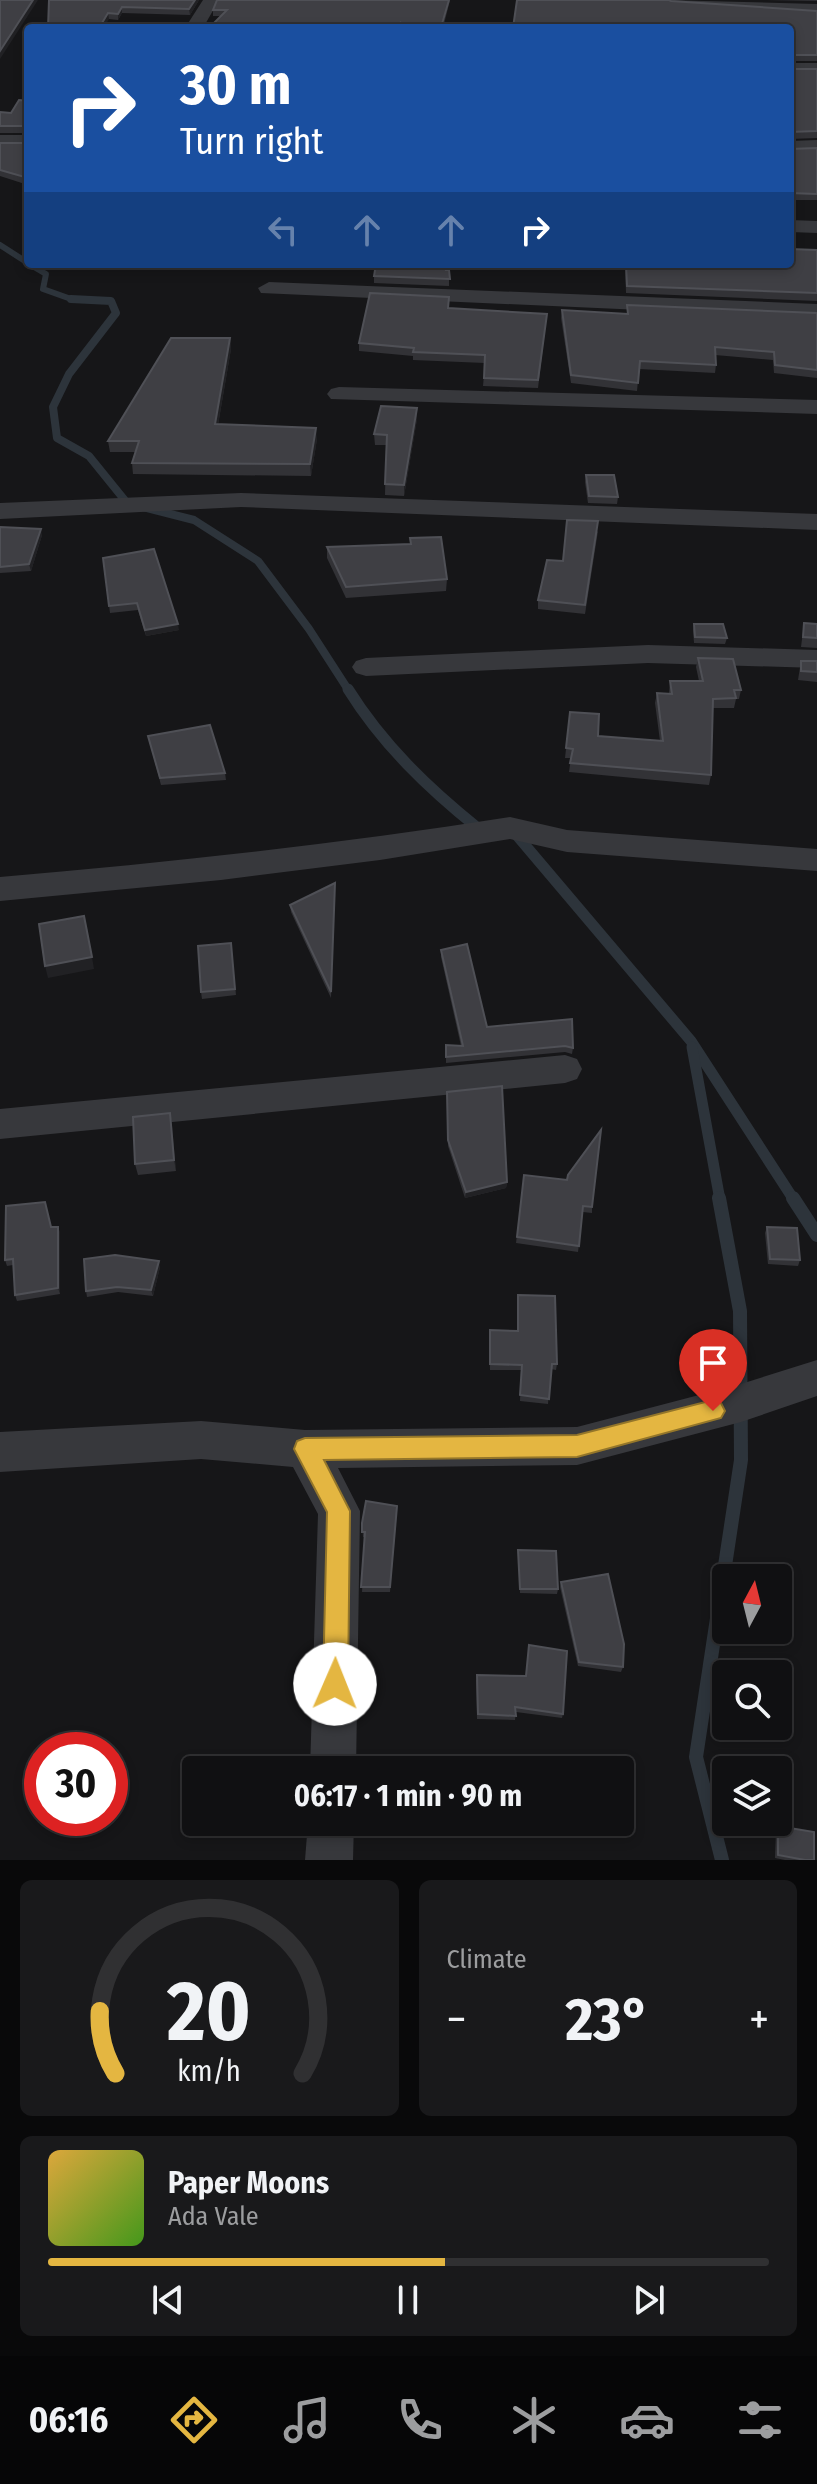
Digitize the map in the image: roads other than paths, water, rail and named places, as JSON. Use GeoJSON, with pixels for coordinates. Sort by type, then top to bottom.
{"type":"FeatureCollection","features":[{"type":"Feature","properties":{"kind":"street"},"geometry":{"type":"LineString","coordinates":[[196,24],[211,0]]}},
{"type":"Feature","properties":{"kind":"street"},"geometry":{"type":"LineString","coordinates":[[672,0],[817,9]]}},
{"type":"Feature","properties":{"kind":"street"},"geometry":{"type":"LineString","coordinates":[[794,68],[817,68]]}},
{"type":"Feature","properties":{"kind":"street"},"geometry":{"type":"LineString","coordinates":[[0,141],[24,141]]}},
{"type":"Feature","properties":{"kind":"street"},"geometry":{"type":"LineString","coordinates":[[794,147],[817,146]]}},
{"type":"Feature","properties":{"kind":"street"},"geometry":{"type":"LineString","coordinates":[[794,226],[817,227]]}},
{"type":"Feature","properties":{"kind":"street"},"geometry":{"type":"LineString","coordinates":[[269,288],[817,311]]}},
{"type":"Feature","properties":{"kind":"street"},"geometry":{"type":"LineString","coordinates":[[339,394],[817,407]]}},
{"type":"Feature","properties":{"kind":"street"},"geometry":{"type":"LineString","coordinates":[[0,511],[241,500],[817,522]]}},
{"type":"Feature","properties":{"kind":"street"},"geometry":{"type":"LineString","coordinates":[[366,667],[648,654],[817,659]]}},
{"type":"Feature","properties":{"kind":"street"},"geometry":{"type":"LineString","coordinates":[[0,889],[221,869],[380,849],[510,828],[567,841],[817,860]]}},
{"type":"Feature","properties":{"kind":"street"},"geometry":{"type":"LineString","coordinates":[[0,1124],[565,1069]]}},
{"type":"Feature","properties":{"kind":"street"},"geometry":{"type":"LineString","coordinates":[[0,1452],[201,1440],[305,1449],[577,1446],[741,1403],[817,1378]]}},
{"type":"Feature","properties":{"kind":"street"},"geometry":{"type":"LineString","coordinates":[[305,1449],[339,1511],[333,1756]]}},
{"type":"Feature","properties":{"kind":"street"},"geometry":{"type":"LineString","coordinates":[[329,1860],[330,1836]]}},
{"type":"Feature","properties":{"kind":"waterway"},"geometry":{"type":"LineString","coordinates":[[0,245],[24,260]]}},
{"type":"Feature","properties":{"kind":"waterway"},"geometry":{"type":"LineString","coordinates":[[36,268],[46,274],[43,289],[71,299],[111,301],[116,313],[69,374],[53,407],[57,438],[89,456],[127,503],[194,520],[258,561],[309,629],[349,691]]}},
{"type":"Feature","properties":{"kind":"waterway"},"geometry":{"type":"LineString","coordinates":[[348,689],[376,729],[408,765],[479,829]]}},
{"type":"Feature","properties":{"kind":"waterway"},"geometry":{"type":"LineString","coordinates":[[514,832],[691,1041],[794,1200]]}},
{"type":"Feature","properties":{"kind":"waterway"},"geometry":{"type":"LineString","coordinates":[[692,1047],[720,1200]]}},
{"type":"Feature","properties":{"kind":"waterway"},"geometry":{"type":"LineString","coordinates":[[719,1198],[740,1311],[741,1460],[696,1757],[722,1860]]}},
{"type":"Feature","properties":{"kind":"waterway"},"geometry":{"type":"LineString","coordinates":[[793,1198],[817,1235]]}}]}
